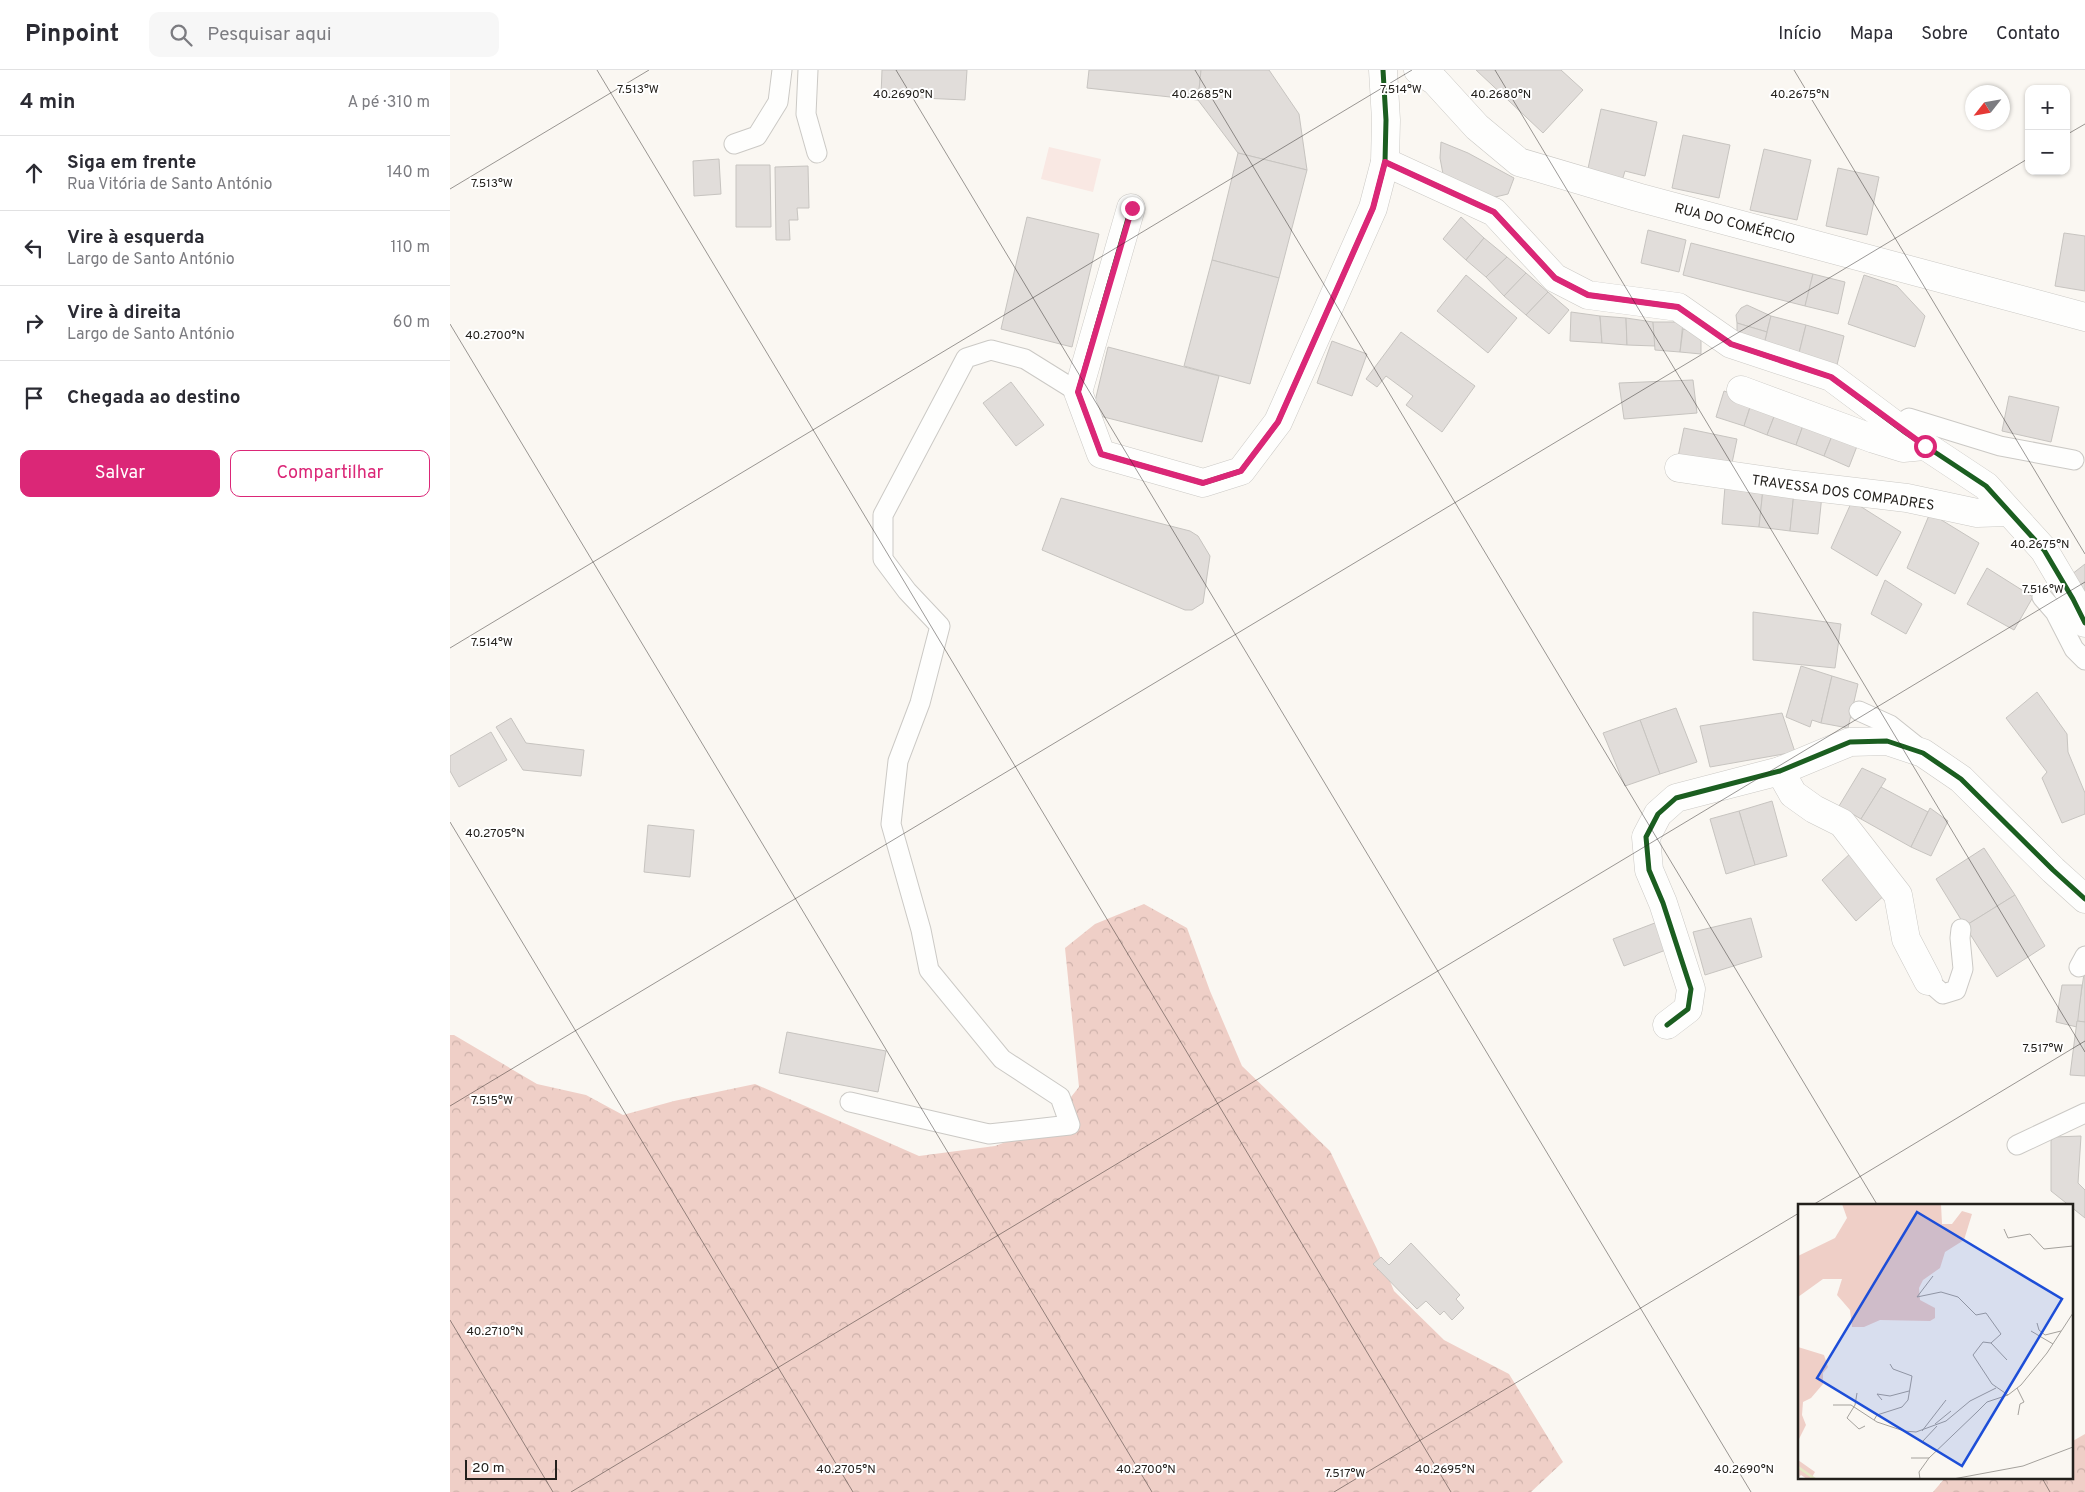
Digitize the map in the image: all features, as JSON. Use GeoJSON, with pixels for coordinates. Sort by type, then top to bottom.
{"type":"FeatureCollection","features":[{"type":"Feature","properties":{"kind":"street"},"geometry":{"type":"LineString","coordinates":[[1132,208],[1078,392],[1101,454],[1203,483],[1241,471],[1278,422],[1373,208],[1385,162],[1386,120],[1382,70]]}},
{"type":"Feature","properties":{"kind":"street","name":"RUA DO COMÉRCIO"},"geometry":{"type":"LineString","coordinates":[[1418,70],[1435,81],[1477,128],[1519,162],[1646,200],[2085,318]]}},
{"type":"Feature","properties":{"kind":"street"},"geometry":{"type":"LineString","coordinates":[[1385,162],[1494,212],[1555,278],[1588,295],[1678,307],[1731,344],[1831,377],[1925,446],[1986,486],[2044,550],[2085,623]]}},
{"type":"Feature","properties":{"kind":"street"},"geometry":{"type":"LineString","coordinates":[[1741,390],[1903,448],[1925,446]]}},
{"type":"Feature","properties":{"kind":"street","name":"TRAVESSA DOS COMPADRES"},"geometry":{"type":"LineString","coordinates":[[1679,468],[1796,485],[1907,498],[1977,513],[2008,512]]}},
{"type":"Feature","properties":{"kind":"street"},"geometry":{"type":"LineString","coordinates":[[1667,1025],[1688,1008],[1691,989],[1663,903],[1649,870],[1646,837],[1658,814],[1676,798],[1780,770],[1850,742],[1888,741],[1923,752],[1961,779],[2085,899]]}},
{"type":"Feature","properties":{"kind":"street"},"geometry":{"type":"LineString","coordinates":[[1780,770],[1793,794],[1814,809],[1842,823],[1898,895],[1906,939],[1928,981]]}},
{"type":"Feature","properties":{"kind":"lane"},"geometry":{"type":"LineString","coordinates":[[734,144],[757,136],[778,102],[782,70]]}},
{"type":"Feature","properties":{"kind":"lane"},"geometry":{"type":"LineString","coordinates":[[808,70],[806,114],[817,153]]}},
{"type":"Feature","properties":{"kind":"lane"},"geometry":{"type":"LineString","coordinates":[[850,1102],[989,1134],[1070,1125],[1060,1097],[1002,1059],[928,970],[921,930],[891,824],[898,761],[920,703],[940,626],[907,592],[883,558],[883,515],[966,358],[991,350],[1026,359],[1078,392]]}},
{"type":"Feature","properties":{"kind":"lane"},"geometry":{"type":"LineString","coordinates":[[1897,426],[1909,418],[2000,446],[2074,460]]}},
{"type":"Feature","properties":{"kind":"lane"},"geometry":{"type":"LineString","coordinates":[[2042,597],[2055,612],[2074,649],[2085,660]]}},
{"type":"Feature","properties":{"kind":"lane"},"geometry":{"type":"LineString","coordinates":[[1859,711],[1890,725],[1923,752]]}},
{"type":"Feature","properties":{"kind":"lane"},"geometry":{"type":"LineString","coordinates":[[1928,981],[1943,994],[1956,990],[1963,969],[1960,938],[1962,929]]}},
{"type":"Feature","properties":{"kind":"lane"},"geometry":{"type":"LineString","coordinates":[[2017,1145],[2085,1113]]}},
{"type":"Feature","properties":{"kind":"green space"},"geometry":{"type":"Polygon","coordinates":[[[1144,904],[1187,928],[1210,991],[1242,1066],[1330,1151],[1377,1249],[1394,1291],[1444,1340],[1509,1374],[1563,1462],[1531,1492],[450,1492],[450,1035],[454,1035],[537,1084],[586,1095],[623,1115],[674,1101],[755,1084],[919,1156],[995,1146],[1047,1127],[1079,1087],[1065,948],[1095,924],[1144,904]]]}},
{"type":"Feature","properties":{"kind":"green space"},"geometry":{"type":"Polygon","coordinates":[[[2085,1434],[2085,1492],[1933,1492],[1943,1480],[2072,1480],[2072,1441],[2085,1434]]]}},
{"type":"Feature","properties":{"kind":"shaded area"},"geometry":{"type":"Polygon","coordinates":[[[1049,147],[1101,159],[1093,192],[1041,179],[1049,147]]]}},
{"type":"Feature","properties":{"kind":"building"},"geometry":{"type":"Polygon","coordinates":[[[882,70],[967,70],[965,100],[881,96],[882,70]]]}},
{"type":"Feature","properties":{"kind":"building"},"geometry":{"type":"Polygon","coordinates":[[[1089,70],[1201,70],[1198,100],[1087,88],[1089,70]]]}},
{"type":"Feature","properties":{"kind":"building"},"geometry":{"type":"Polygon","coordinates":[[[1201,70],[1269,70],[1299,114],[1307,170],[1238,153],[1198,100],[1201,70]]]}},
{"type":"Feature","properties":{"kind":"building"},"geometry":{"type":"Polygon","coordinates":[[[1476,70],[1561,70],[1583,90],[1543,133],[1476,70]]]}},
{"type":"Feature","properties":{"kind":"building"},"geometry":{"type":"Polygon","coordinates":[[[1601,109],[1657,122],[1645,176],[1625,171],[1622,181],[1587,173],[1601,109]]]}},
{"type":"Feature","properties":{"kind":"building"},"geometry":{"type":"Polygon","coordinates":[[[1683,135],[1730,145],[1719,198],[1672,188],[1683,135]]]}},
{"type":"Feature","properties":{"kind":"building"},"geometry":{"type":"Polygon","coordinates":[[[1441,142],[1468,153],[1514,178],[1508,194],[1491,198],[1443,174],[1440,158],[1441,142]]]}},
{"type":"Feature","properties":{"kind":"building"},"geometry":{"type":"Polygon","coordinates":[[[1764,149],[1811,160],[1797,220],[1750,210],[1764,149]]]}},
{"type":"Feature","properties":{"kind":"building"},"geometry":{"type":"Polygon","coordinates":[[[1238,153],[1307,170],[1279,278],[1212,260],[1238,153]]]}},
{"type":"Feature","properties":{"kind":"building"},"geometry":{"type":"Polygon","coordinates":[[[719,159],[721,194],[694,196],[693,161],[719,159]]]}},
{"type":"Feature","properties":{"kind":"building"},"geometry":{"type":"Polygon","coordinates":[[[736,165],[770,165],[771,227],[736,227],[736,165]]]}},
{"type":"Feature","properties":{"kind":"building"},"geometry":{"type":"Polygon","coordinates":[[[808,166],[809,208],[797,208],[798,220],[789,220],[790,240],[776,240],[775,167],[808,166]]]}},
{"type":"Feature","properties":{"kind":"building"},"geometry":{"type":"Polygon","coordinates":[[[1838,168],[1879,177],[1867,235],[1826,226],[1838,168]]]}},
{"type":"Feature","properties":{"kind":"building"},"geometry":{"type":"Polygon","coordinates":[[[1027,217],[1099,234],[1072,347],[1001,329],[1027,217]]]}},
{"type":"Feature","properties":{"kind":"building"},"geometry":{"type":"Polygon","coordinates":[[[1461,217],[1484,238],[1466,260],[1443,239],[1461,217]]]}},
{"type":"Feature","properties":{"kind":"building"},"geometry":{"type":"Polygon","coordinates":[[[1648,230],[1686,240],[1679,272],[1641,263],[1648,230]]]}},
{"type":"Feature","properties":{"kind":"building"},"geometry":{"type":"Polygon","coordinates":[[[2064,233],[2085,236],[2085,291],[2055,286],[2064,233]]]}},
{"type":"Feature","properties":{"kind":"building"},"geometry":{"type":"Polygon","coordinates":[[[1484,238],[1507,257],[1486,277],[1466,260],[1484,238]]]}},
{"type":"Feature","properties":{"kind":"building"},"geometry":{"type":"Polygon","coordinates":[[[1691,243],[1813,274],[1805,306],[1683,275],[1691,243]]]}},
{"type":"Feature","properties":{"kind":"building"},"geometry":{"type":"Polygon","coordinates":[[[1507,257],[1526,273],[1504,296],[1486,277],[1507,257]]]}},
{"type":"Feature","properties":{"kind":"building"},"geometry":{"type":"Polygon","coordinates":[[[1212,260],[1279,278],[1250,384],[1184,366],[1212,260]]]}},
{"type":"Feature","properties":{"kind":"building"},"geometry":{"type":"Polygon","coordinates":[[[1526,273],[1548,292],[1526,315],[1504,296],[1526,273]]]}},
{"type":"Feature","properties":{"kind":"building"},"geometry":{"type":"Polygon","coordinates":[[[1813,274],[1845,282],[1838,314],[1805,306],[1813,274]]]}},
{"type":"Feature","properties":{"kind":"building"},"geometry":{"type":"Polygon","coordinates":[[[1466,275],[1517,318],[1488,353],[1437,311],[1466,275]]]}},
{"type":"Feature","properties":{"kind":"building"},"geometry":{"type":"Polygon","coordinates":[[[1864,275],[1897,286],[1925,316],[1915,347],[1848,324],[1864,275]]]}},
{"type":"Feature","properties":{"kind":"building"},"geometry":{"type":"Polygon","coordinates":[[[1548,292],[1569,310],[1549,334],[1526,315],[1548,292]]]}},
{"type":"Feature","properties":{"kind":"building"},"geometry":{"type":"Polygon","coordinates":[[[1747,305],[1771,316],[1767,332],[1737,323],[1736,315],[1741,308],[1747,305]]]}},
{"type":"Feature","properties":{"kind":"building"},"geometry":{"type":"Polygon","coordinates":[[[1571,312],[1600,316],[1602,343],[1570,341],[1571,312]]]}},
{"type":"Feature","properties":{"kind":"building"},"geometry":{"type":"Polygon","coordinates":[[[1600,316],[1626,318],[1627,345],[1602,343],[1600,316]]]}},
{"type":"Feature","properties":{"kind":"building"},"geometry":{"type":"Polygon","coordinates":[[[1771,316],[1806,325],[1798,357],[1763,348],[1771,316]]]}},
{"type":"Feature","properties":{"kind":"building"},"geometry":{"type":"Polygon","coordinates":[[[1626,318],[1653,322],[1655,346],[1627,345],[1626,318]]]}},
{"type":"Feature","properties":{"kind":"building"},"geometry":{"type":"Polygon","coordinates":[[[1653,322],[1683,322],[1680,352],[1655,350],[1653,322]]]}},
{"type":"Feature","properties":{"kind":"building"},"geometry":{"type":"Polygon","coordinates":[[[1737,323],[1767,332],[1763,348],[1737,332],[1737,323]]]}},
{"type":"Feature","properties":{"kind":"building"},"geometry":{"type":"Polygon","coordinates":[[[1806,325],[1844,336],[1836,369],[1798,357],[1806,325]]]}},
{"type":"Feature","properties":{"kind":"building"},"geometry":{"type":"Polygon","coordinates":[[[1683,329],[1701,334],[1701,354],[1680,352],[1683,329]]]}},
{"type":"Feature","properties":{"kind":"building"},"geometry":{"type":"Polygon","coordinates":[[[1401,332],[1475,386],[1442,432],[1406,405],[1413,396],[1386,376],[1377,387],[1366,379],[1401,332]]]}},
{"type":"Feature","properties":{"kind":"building"},"geometry":{"type":"Polygon","coordinates":[[[1332,341],[1367,354],[1352,396],[1317,383],[1332,341]]]}},
{"type":"Feature","properties":{"kind":"building"},"geometry":{"type":"Polygon","coordinates":[[[1108,347],[1219,376],[1202,442],[1092,414],[1108,347]]]}},
{"type":"Feature","properties":{"kind":"building"},"geometry":{"type":"Polygon","coordinates":[[[1693,380],[1697,413],[1624,419],[1619,383],[1693,380]]]}},
{"type":"Feature","properties":{"kind":"building"},"geometry":{"type":"Polygon","coordinates":[[[1011,382],[1044,425],[1016,446],[983,403],[1011,382]]]}},
{"type":"Feature","properties":{"kind":"building"},"geometry":{"type":"Polygon","coordinates":[[[1724,391],[1752,401],[1744,426],[1716,417],[1724,391]]]}},
{"type":"Feature","properties":{"kind":"building"},"geometry":{"type":"Polygon","coordinates":[[[2009,396],[2059,407],[2051,442],[2002,431],[2009,396]]]}},
{"type":"Feature","properties":{"kind":"building"},"geometry":{"type":"Polygon","coordinates":[[[1752,401],[1777,409],[1767,435],[1744,426],[1752,401]]]}},
{"type":"Feature","properties":{"kind":"building"},"geometry":{"type":"Polygon","coordinates":[[[1777,409],[1805,420],[1796,445],[1767,435],[1777,409]]]}},
{"type":"Feature","properties":{"kind":"building"},"geometry":{"type":"Polygon","coordinates":[[[1805,420],[1834,431],[1824,456],[1796,445],[1805,420]]]}},
{"type":"Feature","properties":{"kind":"building"},"geometry":{"type":"Polygon","coordinates":[[[1684,428],[1737,439],[1731,468],[1678,457],[1684,428]]]}},
{"type":"Feature","properties":{"kind":"building"},"geometry":{"type":"Polygon","coordinates":[[[1834,431],[1859,441],[1849,467],[1824,456],[1834,431]]]}},
{"type":"Feature","properties":{"kind":"building"},"geometry":{"type":"Polygon","coordinates":[[[1725,486],[1763,489],[1759,527],[1722,524],[1725,486]]]}},
{"type":"Feature","properties":{"kind":"building"},"geometry":{"type":"Polygon","coordinates":[[[1763,489],[1794,492],[1790,531],[1759,527],[1763,489]]]}},
{"type":"Feature","properties":{"kind":"building"},"geometry":{"type":"Polygon","coordinates":[[[1794,492],[1822,495],[1818,534],[1790,531],[1794,492]]]}},
{"type":"Feature","properties":{"kind":"building"},"geometry":{"type":"Polygon","coordinates":[[[1061,498],[1190,531],[1198,536],[1210,556],[1203,603],[1192,610],[1185,610],[1042,550],[1061,498]]]}},
{"type":"Feature","properties":{"kind":"building"},"geometry":{"type":"Polygon","coordinates":[[[1852,501],[1901,532],[1877,576],[1831,548],[1852,501]]]}},
{"type":"Feature","properties":{"kind":"building"},"geometry":{"type":"Polygon","coordinates":[[[1930,513],[1979,543],[1955,594],[1907,568],[1930,513]]]}},
{"type":"Feature","properties":{"kind":"building"},"geometry":{"type":"Polygon","coordinates":[[[2085,564],[2085,605],[2067,578],[2085,564]]]}},
{"type":"Feature","properties":{"kind":"building"},"geometry":{"type":"Polygon","coordinates":[[[1987,568],[2033,597],[2014,630],[1967,604],[1987,568]]]}},
{"type":"Feature","properties":{"kind":"building"},"geometry":{"type":"Polygon","coordinates":[[[1885,580],[1922,604],[1906,634],[1871,614],[1885,580]]]}},
{"type":"Feature","properties":{"kind":"building"},"geometry":{"type":"Polygon","coordinates":[[[1753,612],[1841,624],[1835,668],[1753,660],[1753,612]]]}},
{"type":"Feature","properties":{"kind":"building"},"geometry":{"type":"Polygon","coordinates":[[[1801,666],[1832,676],[1821,723],[1812,720],[1810,727],[1786,717],[1801,666]]]}},
{"type":"Feature","properties":{"kind":"building"},"geometry":{"type":"Polygon","coordinates":[[[1832,676],[1858,684],[1848,728],[1821,723],[1832,676]]]}},
{"type":"Feature","properties":{"kind":"building"},"geometry":{"type":"Polygon","coordinates":[[[2037,692],[2067,734],[2068,752],[2085,793],[2085,814],[2062,823],[2042,778],[2047,772],[2006,718],[2037,692]]]}},
{"type":"Feature","properties":{"kind":"building"},"geometry":{"type":"Polygon","coordinates":[[[1676,708],[1697,762],[1660,774],[1640,720],[1676,708]]]}},
{"type":"Feature","properties":{"kind":"building"},"geometry":{"type":"Polygon","coordinates":[[[1782,713],[1795,752],[1710,767],[1700,726],[1782,713]]]}},
{"type":"Feature","properties":{"kind":"building"},"geometry":{"type":"Polygon","coordinates":[[[511,718],[526,743],[584,750],[581,776],[523,770],[496,727],[511,718]]]}},
{"type":"Feature","properties":{"kind":"building"},"geometry":{"type":"Polygon","coordinates":[[[1640,720],[1660,774],[1625,786],[1603,733],[1640,720]]]}},
{"type":"Feature","properties":{"kind":"building"},"geometry":{"type":"Polygon","coordinates":[[[491,732],[507,760],[459,787],[450,771],[450,756],[491,732]]]}},
{"type":"Feature","properties":{"kind":"building"},"geometry":{"type":"Polygon","coordinates":[[[1862,768],[1886,779],[1861,819],[1839,806],[1862,768]]]}},
{"type":"Feature","properties":{"kind":"building"},"geometry":{"type":"Polygon","coordinates":[[[1881,787],[1928,812],[1911,847],[1861,819],[1881,787]]]}},
{"type":"Feature","properties":{"kind":"building"},"geometry":{"type":"Polygon","coordinates":[[[1772,801],[1787,856],[1755,865],[1739,811],[1772,801]]]}},
{"type":"Feature","properties":{"kind":"building"},"geometry":{"type":"Polygon","coordinates":[[[1930,808],[1948,821],[1931,856],[1911,847],[1930,808]]]}},
{"type":"Feature","properties":{"kind":"building"},"geometry":{"type":"Polygon","coordinates":[[[1739,811],[1755,865],[1726,874],[1710,819],[1739,811]]]}},
{"type":"Feature","properties":{"kind":"building"},"geometry":{"type":"Polygon","coordinates":[[[648,825],[694,830],[690,877],[644,872],[648,825]]]}},
{"type":"Feature","properties":{"kind":"building"},"geometry":{"type":"Polygon","coordinates":[[[1984,848],[2015,895],[1965,926],[1936,879],[1984,848]]]}},
{"type":"Feature","properties":{"kind":"building"},"geometry":{"type":"Polygon","coordinates":[[[1853,851],[1887,893],[1856,921],[1822,880],[1853,851]]]}},
{"type":"Feature","properties":{"kind":"building"},"geometry":{"type":"Polygon","coordinates":[[[2015,895],[2045,946],[1997,977],[1965,926],[2015,895]]]}},
{"type":"Feature","properties":{"kind":"building"},"geometry":{"type":"Polygon","coordinates":[[[1751,918],[1762,957],[1705,975],[1693,932],[1751,918]]]}},
{"type":"Feature","properties":{"kind":"building"},"geometry":{"type":"Polygon","coordinates":[[[1660,921],[1671,948],[1624,966],[1613,939],[1660,921]]]}},
{"type":"Feature","properties":{"kind":"building"},"geometry":{"type":"Polygon","coordinates":[[[2085,967],[2085,1022],[2077,1021],[2085,967]]]}},
{"type":"Feature","properties":{"kind":"building"},"geometry":{"type":"Polygon","coordinates":[[[2062,985],[2082,985],[2077,1027],[2056,1022],[2062,985]]]}},
{"type":"Feature","properties":{"kind":"building"},"geometry":{"type":"Polygon","coordinates":[[[2077,1021],[2085,1022],[2085,1076],[2070,1075],[2077,1021]]]}},
{"type":"Feature","properties":{"kind":"building"},"geometry":{"type":"Polygon","coordinates":[[[787,1032],[886,1051],[878,1092],[779,1073],[787,1032]]]}},
{"type":"Feature","properties":{"kind":"building"},"geometry":{"type":"Polygon","coordinates":[[[2081,1136],[2078,1183],[2085,1190],[2085,1218],[2072,1208],[2072,1204],[2067,1204],[2051,1191],[2051,1141],[2054,1137],[2081,1136]]]}},
{"type":"Feature","properties":{"kind":"building"},"geometry":{"type":"Polygon","coordinates":[[[1411,1243],[1460,1295],[1456,1299],[1464,1308],[1452,1320],[1444,1311],[1440,1315],[1426,1301],[1417,1309],[1373,1264],[1381,1257],[1389,1265],[1411,1243]]]}},
{"type":"Feature","properties":{"kind":"cycle path"},"geometry":{"type":"LineString","coordinates":[[1131,208],[1078,392],[1101,454],[1203,483],[1241,471],[1278,422],[1373,208],[1385,162],[1386,120],[1383,70]]}},
{"type":"Feature","properties":{"kind":"cycle path"},"geometry":{"type":"LineString","coordinates":[[1385,162],[1494,212],[1555,278],[1588,295],[1678,307],[1731,344],[1831,377],[1906,433],[1986,486],[2044,550],[2085,623]]}},
{"type":"Feature","properties":{"kind":"cycle path"},"geometry":{"type":"LineString","coordinates":[[1667,1025],[1688,1009],[1691,989],[1663,903],[1649,870],[1646,837],[1658,814],[1676,798],[1780,771],[1850,742],[1887,741],[1923,753],[1961,779],[2085,899]]}},
{"type":"Feature","properties":{"kind":"route"},"geometry":{"type":"LineString","coordinates":[[1132,208],[1078,392],[1101,454],[1203,483],[1241,471],[1278,422],[1373,208],[1385,162],[1494,212],[1555,278],[1588,295],[1678,307],[1731,344],[1831,377],[1925,446]]}}]}
